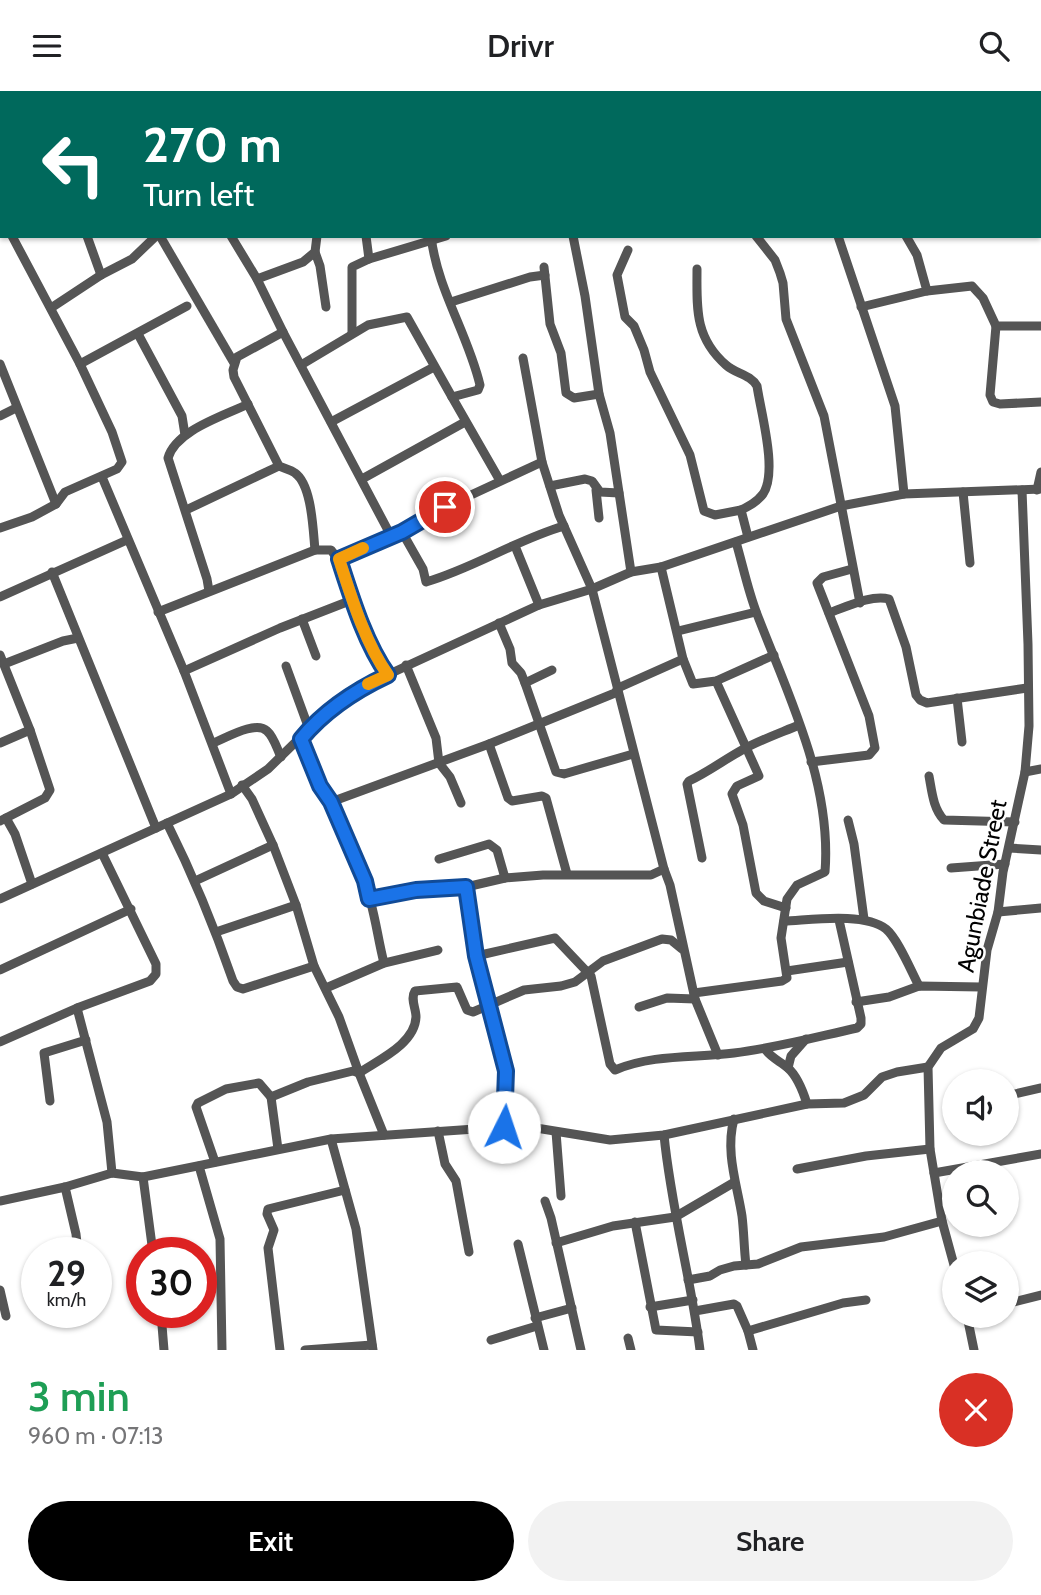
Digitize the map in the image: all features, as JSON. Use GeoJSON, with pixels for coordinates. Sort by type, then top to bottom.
{"type":"FeatureCollection","features":[{"type":"Feature","properties":{"kind":"street"},"geometry":{"type":"LineString","coordinates":[[0,528],[32,517],[56,504],[65,492],[102,477],[117,469],[122,462],[112,432],[80,364],[13,238]]}},
{"type":"Feature","properties":{"kind":"street"},"geometry":{"type":"LineString","coordinates":[[88,238],[101,275]]}},
{"type":"Feature","properties":{"kind":"street"},"geometry":{"type":"LineString","coordinates":[[51,308],[101,275],[132,259],[156,238]]}},
{"type":"Feature","properties":{"kind":"street"},"geometry":{"type":"LineString","coordinates":[[159,238],[234,363],[234,377],[279,466],[296,473],[305,488],[315,550]]}},
{"type":"Feature","properties":{"kind":"street"},"geometry":{"type":"LineString","coordinates":[[232,238],[257,279],[391,536]]}},
{"type":"Feature","properties":{"kind":"street"},"geometry":{"type":"LineString","coordinates":[[317,238],[315,252],[320,266],[326,307]]}},
{"type":"Feature","properties":{"kind":"street"},"geometry":{"type":"LineString","coordinates":[[366,238],[369,259]]}},
{"type":"Feature","properties":{"kind":"street"},"geometry":{"type":"LineString","coordinates":[[573,238],[599,394],[610,433],[631,572]]}},
{"type":"Feature","properties":{"kind":"street"},"geometry":{"type":"LineString","coordinates":[[757,238],[775,260],[780,273],[786,319],[824,416],[860,603]]}},
{"type":"Feature","properties":{"kind":"street"},"geometry":{"type":"LineString","coordinates":[[839,238],[895,406],[904,494]]}},
{"type":"Feature","properties":{"kind":"street"},"geometry":{"type":"LineString","coordinates":[[907,238],[917,255],[927,291]]}},
{"type":"Feature","properties":{"kind":"street"},"geometry":{"type":"LineString","coordinates":[[352,333],[352,267],[431,239],[442,286],[452,302],[480,385],[478,390],[452,397]]}},
{"type":"Feature","properties":{"kind":"street"},"geometry":{"type":"LineString","coordinates":[[628,250],[617,275],[625,317],[634,326],[645,350],[650,372],[690,455],[704,511],[715,515],[752,505],[764,493],[770,469],[757,387],[753,380],[727,366],[703,338],[698,318],[697,269]]}},
{"type":"Feature","properties":{"kind":"street"},"geometry":{"type":"LineString","coordinates":[[257,279],[303,261],[315,252]]}},
{"type":"Feature","properties":{"kind":"street"},"geometry":{"type":"LineString","coordinates":[[452,302],[545,271],[550,324],[561,353],[566,393],[574,398],[599,394]]}},
{"type":"Feature","properties":{"kind":"street"},"geometry":{"type":"LineString","coordinates":[[861,307],[927,291],[972,286],[983,298],[996,326],[990,395],[993,402],[1041,403]]}},
{"type":"Feature","properties":{"kind":"street"},"geometry":{"type":"LineString","coordinates":[[80,364],[187,306]]}},
{"type":"Feature","properties":{"kind":"street"},"geometry":{"type":"LineString","coordinates":[[301,365],[368,325],[407,317],[499,479]]}},
{"type":"Feature","properties":{"kind":"street"},"geometry":{"type":"LineString","coordinates":[[996,326],[1041,326]]}},
{"type":"Feature","properties":{"kind":"street"},"geometry":{"type":"LineString","coordinates":[[234,363],[242,353],[283,332]]}},
{"type":"Feature","properties":{"kind":"street"},"geometry":{"type":"LineString","coordinates":[[138,334],[182,416],[185,435]]}},
{"type":"Feature","properties":{"kind":"street"},"geometry":{"type":"LineString","coordinates":[[523,358],[542,462],[564,526],[592,589],[633,754],[670,885],[694,996],[718,1055]]}},
{"type":"Feature","properties":{"kind":"street"},"geometry":{"type":"LineString","coordinates":[[0,364],[56,504]]}},
{"type":"Feature","properties":{"kind":"street"},"geometry":{"type":"LineString","coordinates":[[331,422],[433,366]]}},
{"type":"Feature","properties":{"kind":"street"},"geometry":{"type":"LineString","coordinates":[[209,591],[168,458],[173,446],[185,435],[248,404]]}},
{"type":"Feature","properties":{"kind":"street"},"geometry":{"type":"LineString","coordinates":[[0,416],[16,408]]}},
{"type":"Feature","properties":{"kind":"street"},"geometry":{"type":"LineString","coordinates":[[362,479],[465,422]]}},
{"type":"Feature","properties":{"kind":"street"},"geometry":{"type":"LineString","coordinates":[[339,559],[402,532],[499,479],[542,462]]}},
{"type":"Feature","properties":{"kind":"street"},"geometry":{"type":"LineString","coordinates":[[186,510],[279,466]]}},
{"type":"Feature","properties":{"kind":"street"},"geometry":{"type":"LineString","coordinates":[[0,899],[231,794],[268,769],[309,729],[359,688],[539,605],[592,589],[631,572],[661,566],[841,506],[904,494],[1039,490],[1041,472]]}},
{"type":"Feature","properties":{"kind":"street"},"geometry":{"type":"LineString","coordinates":[[102,477],[184,671],[231,794]]}},
{"type":"Feature","properties":{"kind":"street"},"geometry":{"type":"LineString","coordinates":[[550,486],[585,479],[592,481],[596,489],[599,518]]}},
{"type":"Feature","properties":{"kind":"street"},"geometry":{"type":"LineString","coordinates":[[596,489],[600,492],[619,493]]}},
{"type":"Feature","properties":{"kind":"street","name":"Agunbiade Street"},"geometry":{"type":"LineString","coordinates":[[928,1067],[941,1048],[974,1029],[979,1018],[987,950],[998,912],[1004,864],[1025,772],[1029,726],[1022,490]]}},
{"type":"Feature","properties":{"kind":"street"},"geometry":{"type":"LineString","coordinates":[[963,492],[970,563]]}},
{"type":"Feature","properties":{"kind":"street"},"geometry":{"type":"LineString","coordinates":[[741,510],[748,537]]}},
{"type":"Feature","properties":{"kind":"street"},"geometry":{"type":"LineString","coordinates":[[410,546],[413,526]]}},
{"type":"Feature","properties":{"kind":"street"},"geometry":{"type":"LineString","coordinates":[[402,532],[424,569],[426,582],[459,571],[539,533],[564,526]]}},
{"type":"Feature","properties":{"kind":"street"},"geometry":{"type":"LineString","coordinates":[[0,597],[127,540]]}},
{"type":"Feature","properties":{"kind":"street"},"geometry":{"type":"LineString","coordinates":[[639,1007],[667,998],[782,981],[786,978],[787,971],[781,938],[789,893],[797,885],[825,872],[822,811],[811,762],[756,612],[736,542]]}},
{"type":"Feature","properties":{"kind":"street"},"geometry":{"type":"LineString","coordinates":[[515,546],[539,605]]}},
{"type":"Feature","properties":{"kind":"street"},"geometry":{"type":"LineString","coordinates":[[158,612],[315,550],[331,550],[339,559],[352,600],[388,675]]}},
{"type":"Feature","properties":{"kind":"street"},"geometry":{"type":"LineString","coordinates":[[661,566],[683,659],[693,684],[716,681],[774,655]]}},
{"type":"Feature","properties":{"kind":"street"},"geometry":{"type":"LineString","coordinates":[[811,762],[869,755],[874,748],[869,716],[817,580],[852,569]]}},
{"type":"Feature","properties":{"kind":"street"},"geometry":{"type":"LineString","coordinates":[[52,572],[156,828]]}},
{"type":"Feature","properties":{"kind":"street"},"geometry":{"type":"LineString","coordinates":[[829,613],[884,597],[891,603],[906,647],[916,695],[920,700],[928,703],[1027,688]]}},
{"type":"Feature","properties":{"kind":"street"},"geometry":{"type":"LineString","coordinates":[[184,671],[352,600]]}},
{"type":"Feature","properties":{"kind":"street"},"geometry":{"type":"LineString","coordinates":[[678,631],[756,612]]}},
{"type":"Feature","properties":{"kind":"street"},"geometry":{"type":"LineString","coordinates":[[302,619],[316,656]]}},
{"type":"Feature","properties":{"kind":"street"},"geometry":{"type":"LineString","coordinates":[[499,623],[510,649],[512,663],[522,673],[538,724],[559,774],[633,754]]}},
{"type":"Feature","properties":{"kind":"street"},"geometry":{"type":"LineString","coordinates":[[32,884],[15,834],[3,819],[49,795],[50,790],[2,660],[78,638]]}},
{"type":"Feature","properties":{"kind":"street"},"geometry":{"type":"LineString","coordinates":[[1028,644],[1041,642]]}},
{"type":"Feature","properties":{"kind":"street"},"geometry":{"type":"LineString","coordinates":[[331,802],[489,744],[615,693],[618,688],[683,659]]}},
{"type":"Feature","properties":{"kind":"street"},"geometry":{"type":"LineString","coordinates":[[406,665],[436,738],[439,763],[450,777],[461,803]]}},
{"type":"Feature","properties":{"kind":"street"},"geometry":{"type":"LineString","coordinates":[[286,666],[309,729]]}},
{"type":"Feature","properties":{"kind":"street"},"geometry":{"type":"LineString","coordinates":[[525,683],[552,670]]}},
{"type":"Feature","properties":{"kind":"street"},"geometry":{"type":"LineString","coordinates":[[716,681],[759,776],[737,786],[732,794],[743,825],[756,893],[764,901],[786,908]]}},
{"type":"Feature","properties":{"kind":"street"},"geometry":{"type":"LineString","coordinates":[[957,698],[962,743]]}},
{"type":"Feature","properties":{"kind":"street"},"geometry":{"type":"LineString","coordinates":[[702,858],[687,785],[689,781],[711,771],[746,748],[799,725]]}},
{"type":"Feature","properties":{"kind":"street"},"geometry":{"type":"LineString","coordinates":[[213,743],[257,726],[265,728],[281,757]]}},
{"type":"Feature","properties":{"kind":"street"},"geometry":{"type":"LineString","coordinates":[[0,743],[30,730]]}},
{"type":"Feature","properties":{"kind":"street"},"geometry":{"type":"LineString","coordinates":[[301,739],[365,881],[384,963]]}},
{"type":"Feature","properties":{"kind":"street"},"geometry":{"type":"LineString","coordinates":[[489,744],[508,798],[512,801],[542,796],[546,798],[568,874]]}},
{"type":"Feature","properties":{"kind":"street"},"geometry":{"type":"LineString","coordinates":[[1025,772],[1041,769]]}},
{"type":"Feature","properties":{"kind":"street"},"geometry":{"type":"LineString","coordinates":[[929,776],[938,813],[944,820],[1015,822]]}},
{"type":"Feature","properties":{"kind":"street"},"geometry":{"type":"LineString","coordinates":[[242,785],[252,799],[273,845],[296,905],[314,967],[339,1017],[384,1135]]}},
{"type":"Feature","properties":{"kind":"street"},"geometry":{"type":"LineString","coordinates":[[848,820],[864,919]]}},
{"type":"Feature","properties":{"kind":"street"},"geometry":{"type":"LineString","coordinates":[[167,823],[195,881],[237,987],[243,989],[314,967]]}},
{"type":"Feature","properties":{"kind":"street"},"geometry":{"type":"LineString","coordinates":[[439,859],[489,844],[497,850],[505,878]]}},
{"type":"Feature","properties":{"kind":"street"},"geometry":{"type":"LineString","coordinates":[[195,881],[273,845]]}},
{"type":"Feature","properties":{"kind":"street"},"geometry":{"type":"LineString","coordinates":[[1009,848],[1041,850]]}},
{"type":"Feature","properties":{"kind":"street"},"geometry":{"type":"LineString","coordinates":[[0,1042],[77,1008],[150,981],[156,974],[156,964],[102,853]]}},
{"type":"Feature","properties":{"kind":"street"},"geometry":{"type":"LineString","coordinates":[[951,868],[1004,864]]}},
{"type":"Feature","properties":{"kind":"street"},"geometry":{"type":"LineString","coordinates":[[369,899],[416,890],[466,887],[505,878],[568,874],[651,875],[664,869]]}},
{"type":"Feature","properties":{"kind":"street"},"geometry":{"type":"LineString","coordinates":[[466,887],[476,956],[506,1071],[504,1127]]}},
{"type":"Feature","properties":{"kind":"street"},"geometry":{"type":"LineString","coordinates":[[216,932],[296,905]]}},
{"type":"Feature","properties":{"kind":"street"},"geometry":{"type":"LineString","coordinates":[[998,912],[1041,908]]}},
{"type":"Feature","properties":{"kind":"street"},"geometry":{"type":"LineString","coordinates":[[0,970],[131,909]]}},
{"type":"Feature","properties":{"kind":"street"},"geometry":{"type":"LineString","coordinates":[[476,956],[555,938],[589,973],[610,1064],[615,1070],[660,1058],[765,1049],[857,1028],[861,1019],[839,919]]}},
{"type":"Feature","properties":{"kind":"street"},"geometry":{"type":"LineString","coordinates":[[784,921],[864,919],[888,930],[919,986]]}},
{"type":"Feature","properties":{"kind":"street"},"geometry":{"type":"LineString","coordinates":[[359,1073],[395,1049],[410,1035],[416,1016],[412,996],[415,991],[457,987],[470,1012],[524,990],[568,984],[589,973],[603,961],[662,939],[671,940],[682,949]]}},
{"type":"Feature","properties":{"kind":"street"},"geometry":{"type":"LineString","coordinates":[[326,988],[384,963],[438,950]]}},
{"type":"Feature","properties":{"kind":"street"},"geometry":{"type":"LineString","coordinates":[[787,971],[848,963]]}},
{"type":"Feature","properties":{"kind":"street"},"geometry":{"type":"LineString","coordinates":[[856,1002],[889,997],[919,986],[981,987]]}},
{"type":"Feature","properties":{"kind":"street"},"geometry":{"type":"LineString","coordinates":[[77,1008],[107,1122],[112,1173]]}},
{"type":"Feature","properties":{"kind":"street"},"geometry":{"type":"LineString","coordinates":[[788,1068],[791,1056],[806,1039]]}},
{"type":"Feature","properties":{"kind":"street"},"geometry":{"type":"LineString","coordinates":[[50,1101],[44,1053],[86,1040]]}},
{"type":"Feature","properties":{"kind":"street"},"geometry":{"type":"LineString","coordinates":[[765,1049],[769,1056],[788,1068],[802,1086],[807,1104]]}},
{"type":"Feature","properties":{"kind":"street"},"geometry":{"type":"LineString","coordinates":[[0,1201],[65,1187],[112,1173],[143,1177],[331,1139],[504,1127],[530,1127],[610,1140],[664,1135],[807,1104],[844,1103],[864,1095],[882,1077],[928,1067],[930,1149],[942,1221],[884,1237],[801,1247],[758,1264],[720,1270],[709,1276],[688,1280]]}},
{"type":"Feature","properties":{"kind":"street"},"geometry":{"type":"LineString","coordinates":[[271,1097],[320,1079],[353,1071],[359,1073]]}},
{"type":"Feature","properties":{"kind":"street"},"geometry":{"type":"LineString","coordinates":[[215,1162],[197,1107],[198,1103],[226,1089],[259,1083],[271,1097],[278,1149]]}},
{"type":"Feature","properties":{"kind":"street"},"geometry":{"type":"LineString","coordinates":[[1019,1093],[1041,1087]]}},
{"type":"Feature","properties":{"kind":"street"},"geometry":{"type":"LineString","coordinates":[[734,1119],[730,1133],[733,1182],[742,1216],[746,1265]]}},
{"type":"Feature","properties":{"kind":"street"},"geometry":{"type":"LineString","coordinates":[[438,1131],[445,1164],[456,1181],[469,1252]]}},
{"type":"Feature","properties":{"kind":"street"},"geometry":{"type":"LineString","coordinates":[[556,1132],[561,1196]]}},
{"type":"Feature","properties":{"kind":"street"},"geometry":{"type":"LineString","coordinates":[[664,1135],[668,1179],[693,1300],[700,1350]]}},
{"type":"Feature","properties":{"kind":"street"},"geometry":{"type":"LineString","coordinates":[[305,1350],[373,1347],[356,1229],[331,1139]]}},
{"type":"Feature","properties":{"kind":"street"},"geometry":{"type":"LineString","coordinates":[[797,1169],[866,1156],[930,1149]]}},
{"type":"Feature","properties":{"kind":"street"},"geometry":{"type":"LineString","coordinates":[[934,1173],[1041,1154]]}},
{"type":"Feature","properties":{"kind":"street"},"geometry":{"type":"LineString","coordinates":[[200,1166],[220,1239],[222,1350]]}},
{"type":"Feature","properties":{"kind":"street"},"geometry":{"type":"LineString","coordinates":[[143,1177],[151,1237]]}},
{"type":"Feature","properties":{"kind":"street"},"geometry":{"type":"LineString","coordinates":[[556,1243],[613,1226],[675,1217],[733,1182]]}},
{"type":"Feature","properties":{"kind":"street"},"geometry":{"type":"LineString","coordinates":[[65,1187],[76,1237]]}},
{"type":"Feature","properties":{"kind":"street"},"geometry":{"type":"LineString","coordinates":[[280,1350],[268,1248],[274,1230],[267,1214],[268,1209],[345,1191]]}},
{"type":"Feature","properties":{"kind":"street"},"geometry":{"type":"LineString","coordinates":[[545,1201],[581,1350]]}},
{"type":"Feature","properties":{"kind":"street"},"geometry":{"type":"LineString","coordinates":[[635,1222],[656,1330],[698,1332]]}},
{"type":"Feature","properties":{"kind":"street"},"geometry":{"type":"LineString","coordinates":[[518,1244],[544,1350]]}},
{"type":"Feature","properties":{"kind":"street"},"geometry":{"type":"LineString","coordinates":[[0,1290],[6,1316]]}},
{"type":"Feature","properties":{"kind":"street"},"geometry":{"type":"LineString","coordinates":[[1019,1301],[1041,1295]]}},
{"type":"Feature","properties":{"kind":"street"},"geometry":{"type":"LineString","coordinates":[[650,1307],[693,1300]]}},
{"type":"Feature","properties":{"kind":"street"},"geometry":{"type":"LineString","coordinates":[[748,1331],[843,1303],[866,1300]]}},
{"type":"Feature","properties":{"kind":"street"},"geometry":{"type":"LineString","coordinates":[[695,1311],[734,1304],[737,1306],[753,1350]]}},
{"type":"Feature","properties":{"kind":"street"},"geometry":{"type":"LineString","coordinates":[[491,1340],[572,1308]]}},
{"type":"Feature","properties":{"kind":"street"},"geometry":{"type":"LineString","coordinates":[[162,1328],[164,1350]]}},
{"type":"Feature","properties":{"kind":"street"},"geometry":{"type":"LineString","coordinates":[[969,1328],[974,1350]]}},
{"type":"Feature","properties":{"kind":"street"},"geometry":{"type":"LineString","coordinates":[[628,1338],[631,1350]]}},
{"type":"Feature","properties":{"kind":"slow traffic"},"geometry":{"type":"LineString","coordinates":[[363,548],[339,559],[352,600],[388,675],[368,684]]}},
{"type":"Feature","properties":{"kind":"route"},"geometry":{"type":"LineString","coordinates":[[445,507],[402,532],[339,559],[352,600],[388,675],[359,688],[309,729],[301,739],[365,881],[369,899],[416,890],[466,887],[476,956],[504,1056],[507,1082],[504,1127]]}}]}
